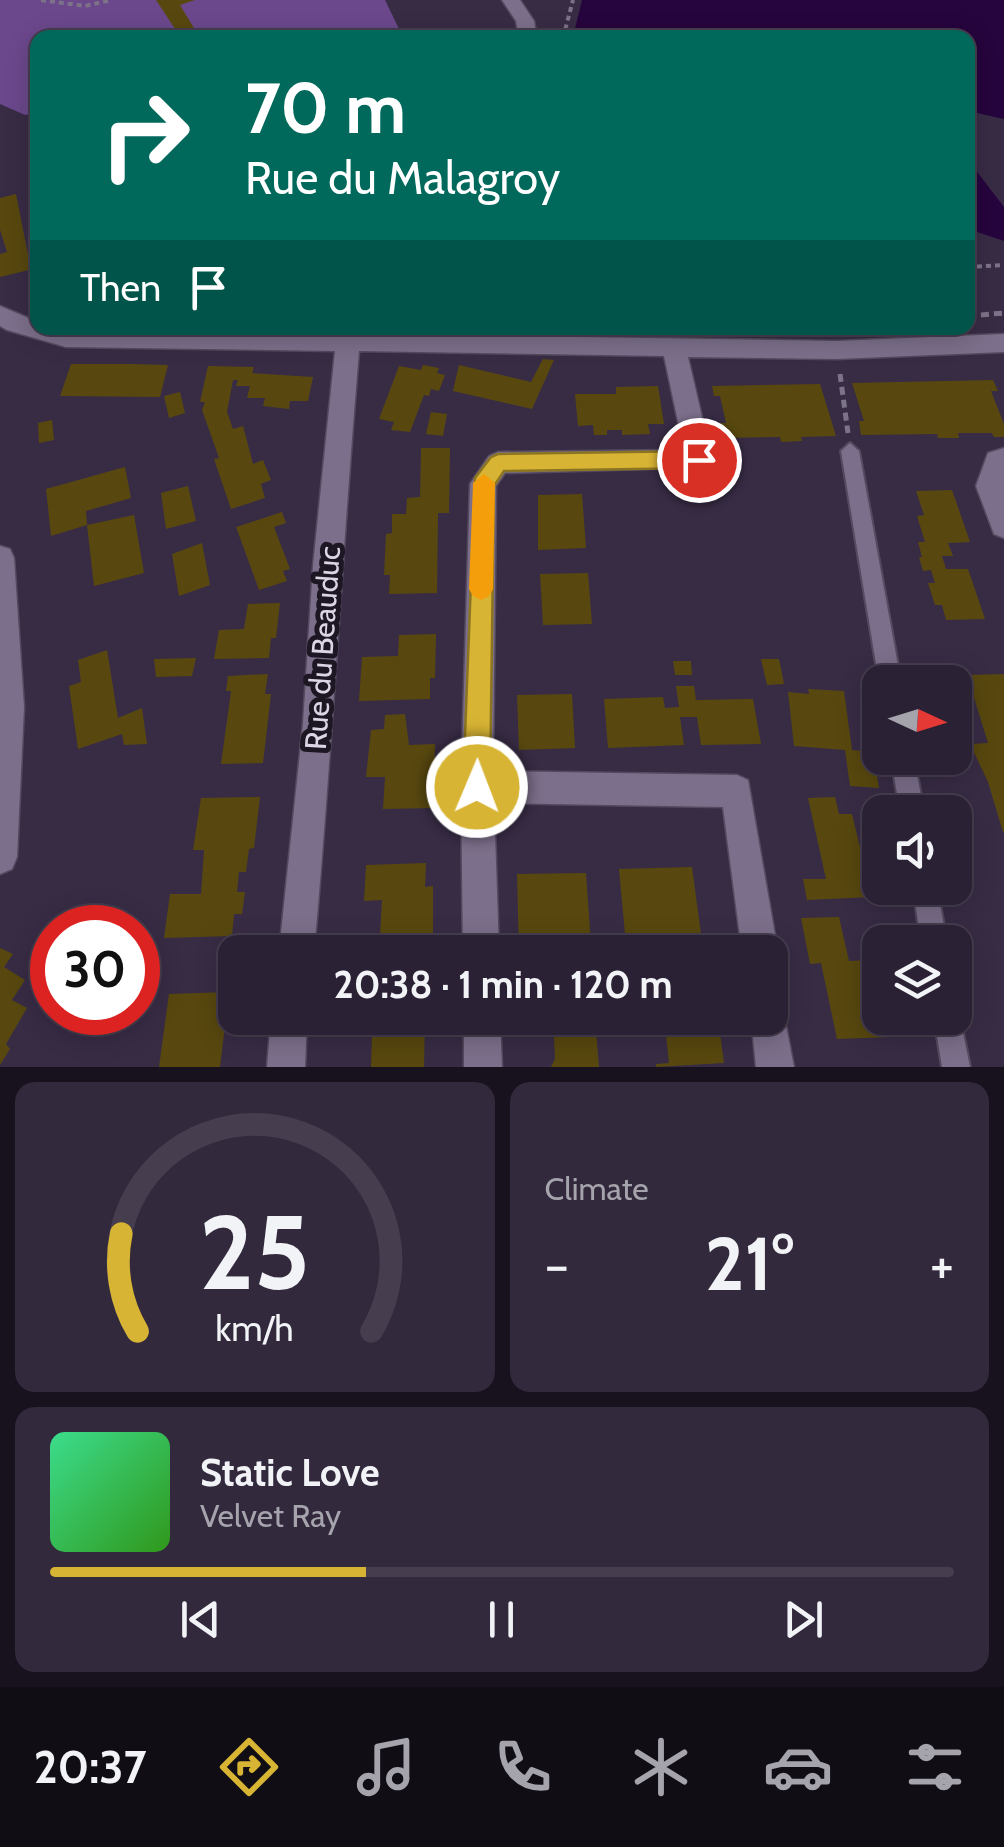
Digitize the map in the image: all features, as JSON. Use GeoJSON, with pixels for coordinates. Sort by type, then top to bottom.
{"type":"FeatureCollection","features":[{"type":"Feature","properties":{"kind":"street"},"geometry":{"type":"LineString","coordinates":[[511,0],[527,30]]}},
{"type":"Feature","properties":{"kind":"street"},"geometry":{"type":"LineString","coordinates":[[5,326],[30,331]]}},
{"type":"Feature","properties":{"kind":"street"},"geometry":{"type":"LineString","coordinates":[[51,335],[348,342],[435,335],[674,348],[837,350],[1004,343]]}},
{"type":"Feature","properties":{"kind":"street","name":"Rue du Beauduc"},"geometry":{"type":"LineString","coordinates":[[298,935],[319,724],[327,566],[348,342]]}},
{"type":"Feature","properties":{"kind":"street"},"geometry":{"type":"LineString","coordinates":[[480,935],[477,787],[483,484],[498,463],[699,460],[674,348]]}},
{"type":"Feature","properties":{"kind":"street"},"geometry":{"type":"LineString","coordinates":[[850,450],[887,665]]}},
{"type":"Feature","properties":{"kind":"street"},"geometry":{"type":"LineString","coordinates":[[1004,459],[996,460],[989,486],[1004,526]]}},
{"type":"Feature","properties":{"kind":"street"},"geometry":{"type":"LineString","coordinates":[[0,558],[7,628],[10,771],[0,857]]}},
{"type":"Feature","properties":{"kind":"street"},"geometry":{"type":"LineString","coordinates":[[477,787],[738,791],[758,935]]}},
{"type":"Feature","properties":{"kind":"street"},"geometry":{"type":"LineString","coordinates":[[286,1067],[288,1035]]}},
{"type":"Feature","properties":{"kind":"street"},"geometry":{"type":"LineString","coordinates":[[482,1035],[483,1067]]}},
{"type":"Feature","properties":{"kind":"street"},"geometry":{"type":"LineString","coordinates":[[771,1035],[776,1067]]}},
{"type":"Feature","properties":{"kind":"street"},"geometry":{"type":"LineString","coordinates":[[950,1035],[956,1067]]}},
{"type":"Feature","properties":{"kind":"path"},"geometry":{"type":"LineString","coordinates":[[41,0],[69,8],[101,5],[111,0]]}},
{"type":"Feature","properties":{"kind":"path"},"geometry":{"type":"LineString","coordinates":[[565,30],[573,0]]}},
{"type":"Feature","properties":{"kind":"path"},"geometry":{"type":"LineString","coordinates":[[975,267],[1004,265]]}},
{"type":"Feature","properties":{"kind":"path"},"geometry":{"type":"LineString","coordinates":[[975,315],[1004,313]]}},
{"type":"Feature","properties":{"kind":"path"},"geometry":{"type":"LineString","coordinates":[[837,350],[850,450]]}},
{"type":"Feature","properties":{"kind":"shaded area"},"geometry":{"type":"Polygon","coordinates":[[[0,0],[385,0],[400,30],[30,30],[30,114],[0,104],[0,0]]]}},
{"type":"Feature","properties":{"kind":"shaded area"},"geometry":{"type":"Polygon","coordinates":[[[582,0],[1004,0],[1004,119],[975,113],[975,30],[575,30],[582,0]]]}},
{"type":"Feature","properties":{"kind":"shaded area"},"geometry":{"type":"Polygon","coordinates":[[[975,169],[1004,207],[1004,241],[975,231],[975,169]]]}},
{"type":"Feature","properties":{"kind":"building"},"geometry":{"type":"Polygon","coordinates":[[[156,0],[195,0],[180,5],[195,30],[176,30],[156,0]]]}},
{"type":"Feature","properties":{"kind":"building"},"geometry":{"type":"Polygon","coordinates":[[[16,194],[30,265],[30,282],[29,270],[0,277],[0,254],[7,252],[0,230],[0,198],[16,194]]]}},
{"type":"Feature","properties":{"kind":"building"},"geometry":{"type":"Polygon","coordinates":[[[543,359],[554,360],[532,409],[453,391],[459,365],[531,382],[543,359]]]}},
{"type":"Feature","properties":{"kind":"building"},"geometry":{"type":"Polygon","coordinates":[[[71,364],[168,365],[160,397],[60,396],[71,364]]]}},
{"type":"Feature","properties":{"kind":"building"},"geometry":{"type":"Polygon","coordinates":[[[423,365],[439,368],[437,373],[445,375],[439,391],[431,389],[429,396],[424,395],[410,432],[391,430],[394,422],[379,419],[399,366],[421,370],[423,365]]]}},
{"type":"Feature","properties":{"kind":"building"},"geometry":{"type":"Polygon","coordinates":[[[208,366],[254,367],[252,373],[313,377],[308,401],[290,401],[289,409],[263,406],[265,398],[247,398],[250,386],[236,386],[238,380],[233,380],[227,412],[233,429],[243,426],[253,464],[263,460],[271,480],[261,484],[265,498],[231,509],[202,410],[205,402],[200,402],[208,366]]]}},
{"type":"Feature","properties":{"kind":"building"},"geometry":{"type":"Polygon","coordinates":[[[993,380],[998,391],[991,391],[1004,424],[1004,437],[994,437],[992,433],[958,433],[959,438],[938,438],[937,434],[861,435],[859,421],[864,421],[852,383],[993,380]]]}},
{"type":"Feature","properties":{"kind":"building"},"geometry":{"type":"Polygon","coordinates":[[[820,384],[836,436],[781,442],[780,437],[722,438],[719,423],[726,423],[720,396],[714,396],[712,386],[820,384]]]}},
{"type":"Feature","properties":{"kind":"building"},"geometry":{"type":"Polygon","coordinates":[[[658,386],[664,424],[648,424],[650,434],[622,435],[622,430],[607,430],[607,435],[594,435],[593,425],[578,426],[575,394],[616,394],[616,387],[658,386]]]}},
{"type":"Feature","properties":{"kind":"building"},"geometry":{"type":"Polygon","coordinates":[[[180,392],[185,413],[169,418],[164,396],[180,392]]]}},
{"type":"Feature","properties":{"kind":"building"},"geometry":{"type":"Polygon","coordinates":[[[431,412],[447,414],[443,436],[426,434],[431,412]]]}},
{"type":"Feature","properties":{"kind":"building"},"geometry":{"type":"Polygon","coordinates":[[[52,420],[54,440],[39,443],[38,423],[52,420]]]}},
{"type":"Feature","properties":{"kind":"building"},"geometry":{"type":"Polygon","coordinates":[[[421,448],[450,448],[449,513],[438,513],[437,593],[389,594],[390,575],[384,575],[386,534],[392,533],[392,514],[406,514],[407,498],[420,497],[421,448]]]}},
{"type":"Feature","properties":{"kind":"building"},"geometry":{"type":"Polygon","coordinates":[[[125,467],[131,498],[86,511],[87,525],[51,536],[46,489],[125,467]]]}},
{"type":"Feature","properties":{"kind":"building"},"geometry":{"type":"Polygon","coordinates":[[[188,486],[196,521],[166,529],[161,493],[188,486]]]}},
{"type":"Feature","properties":{"kind":"building"},"geometry":{"type":"Polygon","coordinates":[[[952,490],[970,542],[948,543],[953,556],[942,556],[946,569],[968,569],[985,619],[946,620],[942,605],[935,605],[928,583],[935,583],[931,570],[923,571],[919,557],[918,542],[925,542],[917,516],[924,515],[916,491],[952,490]]]}},
{"type":"Feature","properties":{"kind":"building"},"geometry":{"type":"Polygon","coordinates":[[[582,494],[586,548],[538,550],[538,495],[582,494]]]}},
{"type":"Feature","properties":{"kind":"building"},"geometry":{"type":"Polygon","coordinates":[[[282,512],[286,523],[274,527],[290,569],[283,571],[287,581],[259,590],[236,527],[282,512]]]}},
{"type":"Feature","properties":{"kind":"building"},"geometry":{"type":"Polygon","coordinates":[[[134,515],[144,573],[94,586],[87,525],[134,515]]]}},
{"type":"Feature","properties":{"kind":"building"},"geometry":{"type":"Polygon","coordinates":[[[202,543],[210,585],[179,596],[172,554],[202,543]]]}},
{"type":"Feature","properties":{"kind":"building"},"geometry":{"type":"Polygon","coordinates":[[[588,573],[592,624],[543,625],[540,574],[588,573]]]}},
{"type":"Feature","properties":{"kind":"building"},"geometry":{"type":"Polygon","coordinates":[[[280,603],[269,658],[214,659],[219,630],[244,629],[248,604],[280,603]]]}},
{"type":"Feature","properties":{"kind":"building"},"geometry":{"type":"Polygon","coordinates":[[[436,634],[435,678],[430,678],[430,699],[359,701],[362,657],[398,656],[399,635],[436,634]]]}},
{"type":"Feature","properties":{"kind":"building"},"geometry":{"type":"Polygon","coordinates":[[[107,650],[118,718],[142,708],[147,744],[124,745],[122,734],[78,749],[69,686],[81,682],[78,660],[107,650]]]}},
{"type":"Feature","properties":{"kind":"building"},"geometry":{"type":"Polygon","coordinates":[[[196,658],[192,676],[156,677],[154,659],[196,658]]]}},
{"type":"Feature","properties":{"kind":"building"},"geometry":{"type":"Polygon","coordinates":[[[761,659],[779,659],[784,684],[767,685],[761,659]]]}},
{"type":"Feature","properties":{"kind":"building"},"geometry":{"type":"Polygon","coordinates":[[[673,661],[691,661],[692,675],[675,675],[673,661]]]}},
{"type":"Feature","properties":{"kind":"building"},"geometry":{"type":"Polygon","coordinates":[[[268,674],[265,694],[271,694],[263,763],[221,764],[231,691],[226,691],[228,676],[268,674]]]}},
{"type":"Feature","properties":{"kind":"building"},"geometry":{"type":"Polygon","coordinates":[[[1004,674],[1004,832],[972,748],[972,744],[988,743],[972,691],[972,675],[1004,674]]]}},
{"type":"Feature","properties":{"kind":"building"},"geometry":{"type":"Polygon","coordinates":[[[676,686],[694,686],[696,700],[753,699],[761,744],[701,745],[697,717],[680,717],[684,745],[608,748],[604,699],[663,697],[665,708],[679,707],[676,686]]]}},
{"type":"Feature","properties":{"kind":"building"},"geometry":{"type":"Polygon","coordinates":[[[808,689],[844,691],[852,750],[862,751],[862,775],[877,775],[879,788],[850,786],[845,750],[794,746],[788,692],[809,694],[808,689]]]}},
{"type":"Feature","properties":{"kind":"building"},"geometry":{"type":"Polygon","coordinates":[[[572,694],[575,748],[519,750],[517,695],[572,694]]]}},
{"type":"Feature","properties":{"kind":"building"},"geometry":{"type":"Polygon","coordinates":[[[405,714],[409,745],[435,744],[434,808],[383,809],[385,777],[366,777],[371,730],[384,729],[385,715],[405,714]]]}},
{"type":"Feature","properties":{"kind":"building"},"geometry":{"type":"Polygon","coordinates":[[[260,797],[254,848],[249,849],[246,872],[239,872],[237,892],[245,892],[242,914],[234,914],[232,935],[164,938],[170,894],[201,894],[204,850],[193,850],[201,798],[260,797]]]}},
{"type":"Feature","properties":{"kind":"building"},"geometry":{"type":"Polygon","coordinates":[[[835,797],[839,814],[852,814],[862,856],[862,897],[807,900],[803,879],[826,879],[808,798],[835,797]]]}},
{"type":"Feature","properties":{"kind":"building"},"geometry":{"type":"Polygon","coordinates":[[[426,863],[425,887],[433,886],[433,935],[380,935],[382,900],[364,901],[366,865],[426,863]]]}},
{"type":"Feature","properties":{"kind":"building"},"geometry":{"type":"Polygon","coordinates":[[[692,867],[701,934],[607,935],[625,934],[619,869],[692,867]]]}},
{"type":"Feature","properties":{"kind":"building"},"geometry":{"type":"Polygon","coordinates":[[[586,873],[590,935],[519,935],[517,874],[586,873]]]}},
{"type":"Feature","properties":{"kind":"building"},"geometry":{"type":"Polygon","coordinates":[[[839,917],[849,961],[862,960],[862,1035],[892,1037],[837,1039],[821,963],[810,964],[801,918],[839,917]]]}},
{"type":"Feature","properties":{"kind":"building"},"geometry":{"type":"Polygon","coordinates":[[[0,948],[13,954],[4,967],[25,980],[12,1000],[27,1008],[6,1044],[10,1049],[0,1065],[0,948]]]}},
{"type":"Feature","properties":{"kind":"building"},"geometry":{"type":"Polygon","coordinates":[[[218,992],[218,1035],[224,1035],[220,1067],[159,1067],[169,994],[218,992]]]}},
{"type":"Feature","properties":{"kind":"building"},"geometry":{"type":"Polygon","coordinates":[[[372,1035],[425,1035],[424,1067],[371,1067],[372,1035]]]}},
{"type":"Feature","properties":{"kind":"building"},"geometry":{"type":"Polygon","coordinates":[[[554,1035],[596,1035],[599,1067],[551,1067],[555,1059],[554,1035]]]}},
{"type":"Feature","properties":{"kind":"building"},"geometry":{"type":"Polygon","coordinates":[[[666,1035],[720,1035],[724,1063],[656,1067],[669,1063],[666,1035]]]}},
{"type":"Feature","properties":{"kind":"slow traffic"},"geometry":{"type":"LineString","coordinates":[[481,589],[484,483]]}},
{"type":"Feature","properties":{"kind":"route"},"geometry":{"type":"LineString","coordinates":[[477,787],[483,484],[498,463],[699,460]]}}]}
